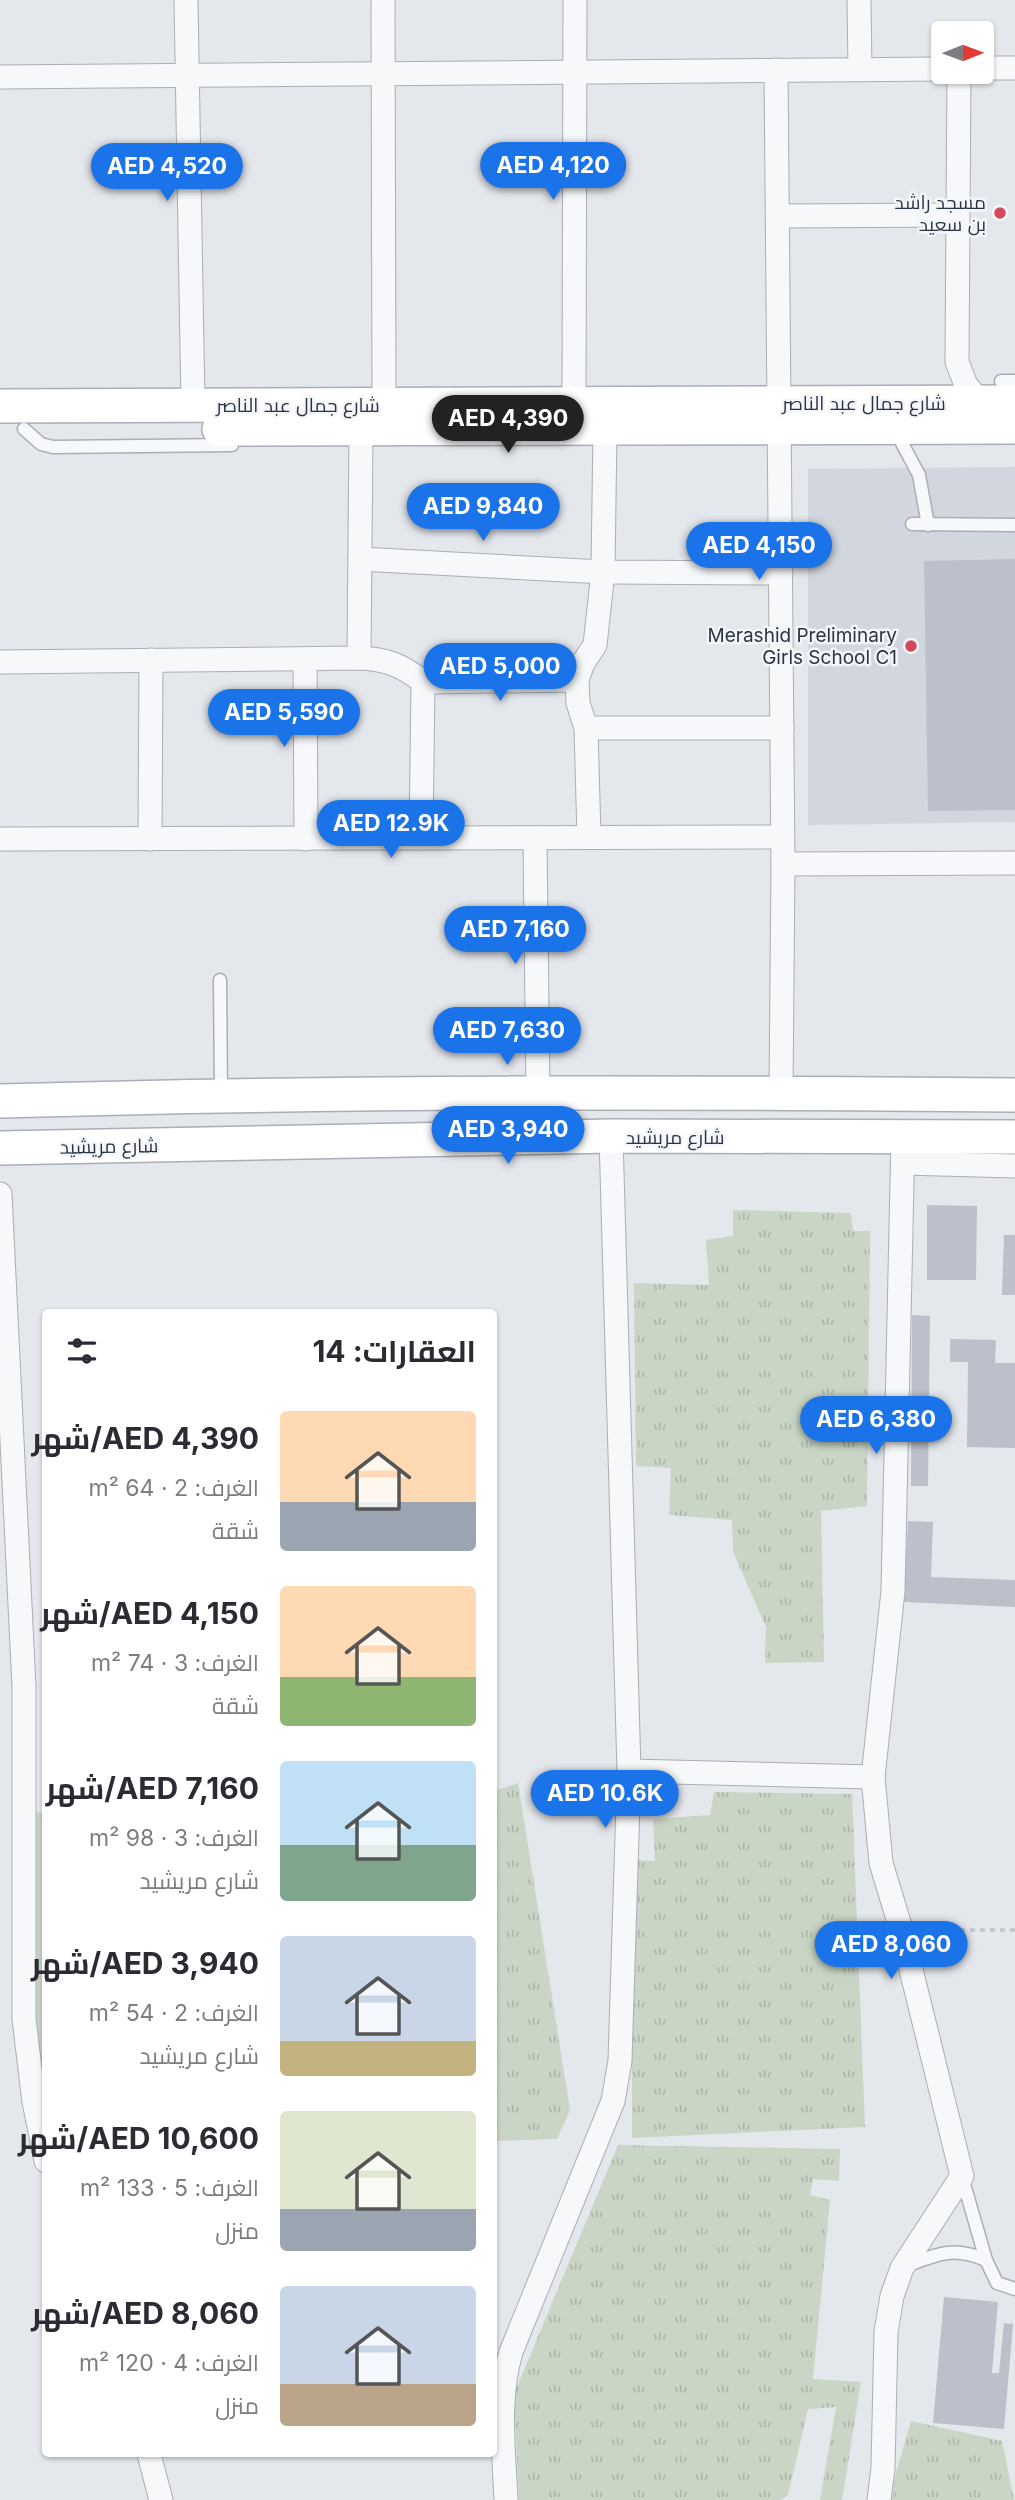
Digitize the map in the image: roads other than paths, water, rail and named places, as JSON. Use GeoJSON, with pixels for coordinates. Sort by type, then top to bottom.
{"type":"FeatureCollection","features":[{"type":"Feature","properties":{"kind":"main road","name":"شارع جمال عبد الناصر"},"geometry":{"type":"LineString","coordinates":[[12,430],[356,439],[605,428],[933,403],[999,395]]}},
{"type":"Feature","properties":{"kind":"main road","name":"شارع جمال عبد الناصر"},"geometry":{"type":"LineString","coordinates":[[0,407],[574,404],[779,415],[893,427],[1015,427]]}},
{"type":"Feature","properties":{"kind":"main road"},"geometry":{"type":"LineString","coordinates":[[0,1101],[221,1095],[1015,1095]]}},
{"type":"Feature","properties":{"kind":"main road","name":"شارع مريشيد"},"geometry":{"type":"LineString","coordinates":[[0,1148],[611,1136],[903,1150],[1015,1137]]}},
{"type":"Feature","properties":{"kind":"street"},"geometry":{"type":"LineString","coordinates":[[186,0],[193,406]]}},
{"type":"Feature","properties":{"kind":"street"},"geometry":{"type":"LineString","coordinates":[[383,0],[384,405]]}},
{"type":"Feature","properties":{"kind":"street"},"geometry":{"type":"LineString","coordinates":[[574,404],[575,0]]}},
{"type":"Feature","properties":{"kind":"street"},"geometry":{"type":"LineString","coordinates":[[859,0],[860,69]]}},
{"type":"Feature","properties":{"kind":"street"},"geometry":{"type":"LineString","coordinates":[[994,68],[1015,68]]}},
{"type":"Feature","properties":{"kind":"street"},"geometry":{"type":"LineString","coordinates":[[0,77],[931,69]]}},
{"type":"Feature","properties":{"kind":"street"},"geometry":{"type":"LineString","coordinates":[[776,70],[783,864],[781,1093]]}},
{"type":"Feature","properties":{"kind":"street"},"geometry":{"type":"LineString","coordinates":[[933,403],[948,386],[957,362],[959,84]]}},
{"type":"Feature","properties":{"kind":"street"},"geometry":{"type":"LineString","coordinates":[[778,216],[956,215]]}},
{"type":"Feature","properties":{"kind":"street"},"geometry":{"type":"LineString","coordinates":[[957,362],[966,385],[999,395]]}},
{"type":"Feature","properties":{"kind":"street"},"geometry":{"type":"LineString","coordinates":[[589,837],[586,728],[578,704],[577,680],[583,663],[595,645],[603,572],[605,428]]}},
{"type":"Feature","properties":{"kind":"street"},"geometry":{"type":"LineString","coordinates":[[356,439],[360,559],[359,658]]}},
{"type":"Feature","properties":{"kind":"street"},"geometry":{"type":"LineString","coordinates":[[360,559],[603,572],[781,573]]}},
{"type":"Feature","properties":{"kind":"street"},"geometry":{"type":"LineString","coordinates":[[0,662],[359,658],[380,659],[398,664],[423,682],[577,680]]}},
{"type":"Feature","properties":{"kind":"street"},"geometry":{"type":"LineString","coordinates":[[305,659],[306,839]]}},
{"type":"Feature","properties":{"kind":"street"},"geometry":{"type":"LineString","coordinates":[[150,839],[151,660]]}},
{"type":"Feature","properties":{"kind":"street"},"geometry":{"type":"LineString","coordinates":[[421,838],[423,682]]}},
{"type":"Feature","properties":{"kind":"street"},"geometry":{"type":"LineString","coordinates":[[586,728],[782,728]]}},
{"type":"Feature","properties":{"kind":"street"},"geometry":{"type":"LineString","coordinates":[[0,839],[782,837]]}},
{"type":"Feature","properties":{"kind":"street"},"geometry":{"type":"LineString","coordinates":[[536,838],[538,1094]]}},
{"type":"Feature","properties":{"kind":"street"},"geometry":{"type":"LineString","coordinates":[[783,864],[1015,863]]}},
{"type":"Feature","properties":{"kind":"street"},"geometry":{"type":"LineString","coordinates":[[506,2500],[503,2395],[505,2374],[511,2353],[613,2101],[620,2061],[629,1771],[611,1136]]}},
{"type":"Feature","properties":{"kind":"street"},"geometry":{"type":"LineString","coordinates":[[879,2500],[883,2468],[886,2332],[892,2296],[902,2268],[962,2176],[901,1929],[881,1863],[873,1777],[893,1591],[903,1150],[1015,1167]]}},
{"type":"Feature","properties":{"kind":"street"},"geometry":{"type":"LineString","coordinates":[[0,1194],[24,1687],[24,2019],[34,2102],[42,2141]]}},
{"type":"Feature","properties":{"kind":"street"},"geometry":{"type":"LineString","coordinates":[[629,1771],[873,1777]]}},
{"type":"Feature","properties":{"kind":"street"},"geometry":{"type":"LineString","coordinates":[[150,2457],[161,2500]]}},
{"type":"Feature","properties":{"kind":"lane"},"geometry":{"type":"LineString","coordinates":[[999,395],[1015,381]]}},
{"type":"Feature","properties":{"kind":"lane"},"geometry":{"type":"LineString","coordinates":[[893,427],[919,475],[928,525]]}},
{"type":"Feature","properties":{"kind":"lane"},"geometry":{"type":"LineString","coordinates":[[12,430],[53,447],[249,445]]}},
{"type":"Feature","properties":{"kind":"lane"},"geometry":{"type":"LineString","coordinates":[[912,524],[1015,525]]}},
{"type":"Feature","properties":{"kind":"lane"},"geometry":{"type":"LineString","coordinates":[[220,980],[221,1095]]}},
{"type":"Feature","properties":{"kind":"lane"},"geometry":{"type":"LineString","coordinates":[[962,2176],[985,2260],[997,2283],[1015,2289]]}},
{"type":"Feature","properties":{"kind":"lane"},"geometry":{"type":"LineString","coordinates":[[902,2268],[953,2251],[985,2260]]}},
{"type":"Feature","properties":{"kind":"place","name":"مسجد راشد بن سعيد"},"geometry":{"type":"Point","coordinates":[1000,213]}},
{"type":"Feature","properties":{"kind":"place","name":"Merashid Preliminary Girls School C1"},"geometry":{"type":"Point","coordinates":[911,646]}}]}
